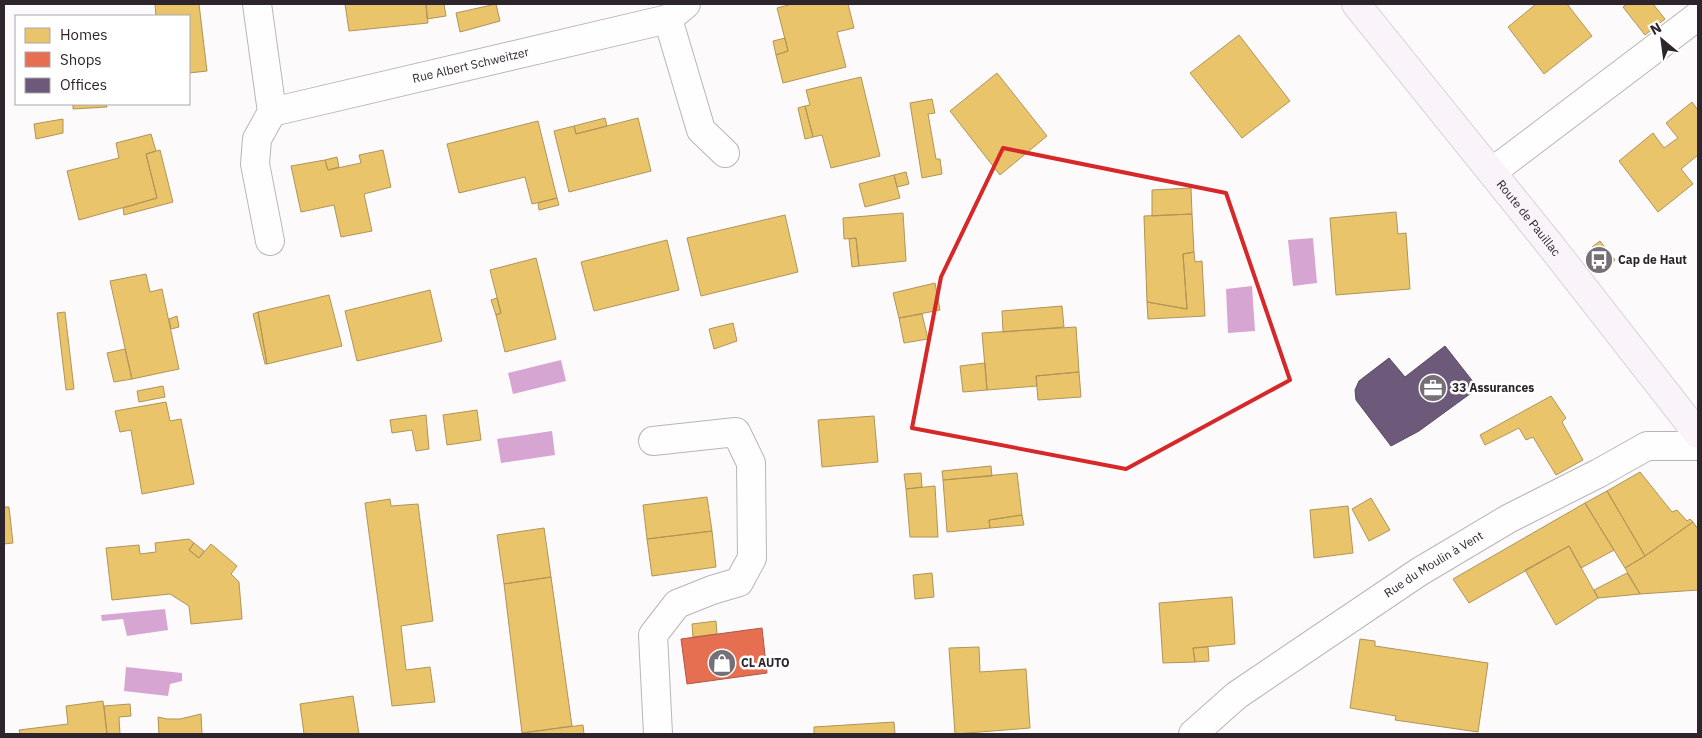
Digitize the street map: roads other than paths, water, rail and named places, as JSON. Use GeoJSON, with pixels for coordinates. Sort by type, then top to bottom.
{"type":"FeatureCollection","features":[{"type":"Feature","properties":{"kind":"main road","name":"Route de Pauillac"},"geometry":{"type":"LineString","coordinates":[[1356,4],[1492,172],[1698,434]]}},
{"type":"Feature","properties":{"kind":"street"},"geometry":{"type":"LineString","coordinates":[[257,4],[272,112],[258,139],[255,164],[270,241]]}},
{"type":"Feature","properties":{"kind":"street","name":"Rue Albert Schweitzer"},"geometry":{"type":"LineString","coordinates":[[272,112],[677,11],[700,130],[725,153]]}},
{"type":"Feature","properties":{"kind":"street"},"geometry":{"type":"LineString","coordinates":[[1492,172],[1698,16]]}},
{"type":"Feature","properties":{"kind":"street"},"geometry":{"type":"LineString","coordinates":[[653,441],[736,432],[751,463],[752,558],[739,582],[676,604],[653,635],[658,734]]}},
{"type":"Feature","properties":{"kind":"street","name":"Rue du Moulin à Vent"},"geometry":{"type":"LineString","coordinates":[[1193,734],[1237,695],[1419,572],[1508,519],[1599,473],[1647,446],[1698,446]]}},
{"type":"Feature","properties":{"kind":"place","name":"Cap de Haut"},"geometry":{"type":"Point","coordinates":[1599,260]}},
{"type":"Feature","properties":{"kind":"place","name":"33 Assurances"},"geometry":{"type":"Point","coordinates":[1433,388]}},
{"type":"Feature","properties":{"kind":"place","name":"CL AUTO"},"geometry":{"type":"Point","coordinates":[722,663]}}]}
